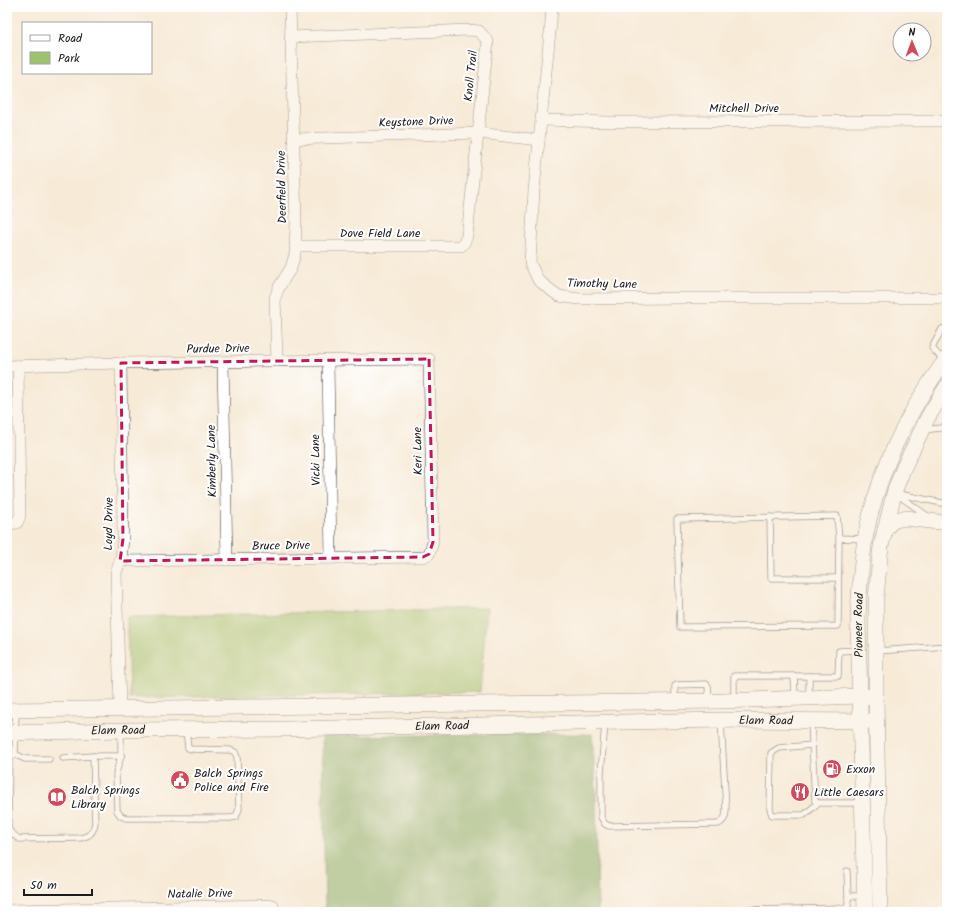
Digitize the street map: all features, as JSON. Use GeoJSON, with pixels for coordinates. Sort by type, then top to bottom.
{"type":"FeatureCollection","features":[{"type":"Feature","properties":{"kind":"main road","name":"Pioneer Road"},"geometry":{"type":"LineString","coordinates":[[865,912],[858,650],[859,599],[865,539],[880,485],[894,450],[915,406],[946,359]]}},
{"type":"Feature","properties":{"kind":"main road","name":"Pioneer Road"},"geometry":{"type":"LineString","coordinates":[[880,912],[876,721],[876,598],[883,536],[894,493],[904,467],[928,417],[947,386]]}},
{"type":"Feature","properties":{"kind":"main road"},"geometry":{"type":"LineString","coordinates":[[894,493],[889,486],[889,480],[897,455],[917,415],[915,406]]}},
{"type":"Feature","properties":{"kind":"main road"},"geometry":{"type":"LineString","coordinates":[[865,539],[883,536],[894,520],[906,518],[940,523]]}},
{"type":"Feature","properties":{"kind":"main road","name":"Elam Road"},"geometry":{"type":"LineString","coordinates":[[11,710],[675,701],[859,696],[876,697]]}},
{"type":"Feature","properties":{"kind":"main road"},"geometry":{"type":"LineString","coordinates":[[721,700],[721,720]]}},
{"type":"Feature","properties":{"kind":"main road"},"geometry":{"type":"LineString","coordinates":[[503,703],[504,725]]}},
{"type":"Feature","properties":{"kind":"main road"},"geometry":{"type":"LineString","coordinates":[[141,708],[141,730]]}},
{"type":"Feature","properties":{"kind":"main road"},"geometry":{"type":"LineString","coordinates":[[185,708],[186,729]]}},
{"type":"Feature","properties":{"kind":"main road","name":"Elam Road"},"geometry":{"type":"LineString","coordinates":[[11,733],[721,720],[876,721]]}},
{"type":"Feature","properties":{"kind":"main road"},"geometry":{"type":"LineString","coordinates":[[862,803],[878,803]]}},
{"type":"Feature","properties":{"kind":"main road"},"geometry":{"type":"LineString","coordinates":[[864,896],[880,896]]}},
{"type":"Feature","properties":{"kind":"street","name":"Deerfield Drive"},"geometry":{"type":"LineString","coordinates":[[277,361],[275,298],[278,287],[291,268],[295,254],[296,223],[290,7]]}},
{"type":"Feature","properties":{"kind":"street","name":"Timothy Lane"},"geometry":{"type":"LineString","coordinates":[[552,7],[534,190],[530,263],[538,280],[559,296],[579,299],[947,298]]}},
{"type":"Feature","properties":{"kind":"street","name":"Knoll Trail"},"geometry":{"type":"LineString","coordinates":[[290,37],[470,30],[479,31],[488,41],[467,236],[464,243]]}},
{"type":"Feature","properties":{"kind":"street","name":"Mitchell Drive"},"geometry":{"type":"LineString","coordinates":[[541,120],[610,122],[947,120]]}},
{"type":"Feature","properties":{"kind":"street","name":"Keystone Drive"},"geometry":{"type":"LineString","coordinates":[[294,139],[478,133],[539,140]]}},
{"type":"Feature","properties":{"kind":"street","name":"Dove Field Lane"},"geometry":{"type":"LineString","coordinates":[[295,246],[461,246],[464,243]]}},
{"type":"Feature","properties":{"kind":"street","name":"Purdue Drive"},"geometry":{"type":"LineString","coordinates":[[12,366],[429,359]]}},
{"type":"Feature","properties":{"kind":"street","name":"Keri Lane"},"geometry":{"type":"LineString","coordinates":[[429,359],[433,542]]}},
{"type":"Feature","properties":{"kind":"street","name":"Vicki Lane"},"geometry":{"type":"LineString","coordinates":[[328,360],[331,558]]}},
{"type":"Feature","properties":{"kind":"street","name":"Kimberly Lane"},"geometry":{"type":"LineString","coordinates":[[223,362],[227,560]]}},
{"type":"Feature","properties":{"kind":"street","name":"Loyd Drive"},"geometry":{"type":"LineString","coordinates":[[120,709],[116,573],[120,561],[123,539],[121,363]]}},
{"type":"Feature","properties":{"kind":"street"},"geometry":{"type":"LineString","coordinates":[[12,366],[20,516],[12,523]]}},
{"type":"Feature","properties":{"kind":"street","name":"Bruce Drive"},"geometry":{"type":"LineString","coordinates":[[120,561],[422,557],[429,554],[433,542]]}},
{"type":"Feature","properties":{"kind":"street","name":"Natalie Drive"},"geometry":{"type":"LineString","coordinates":[[7,910],[64,911],[273,909]]}},
{"type":"Feature","properties":{"kind":"lane"},"geometry":{"type":"LineString","coordinates":[[946,359],[932,348],[942,330],[947,327]]}},
{"type":"Feature","properties":{"kind":"lane"},"geometry":{"type":"LineString","coordinates":[[921,431],[941,428],[947,425]]}},
{"type":"Feature","properties":{"kind":"lane"},"geometry":{"type":"LineString","coordinates":[[894,493],[921,500],[947,504]]}},
{"type":"Feature","properties":{"kind":"lane"},"geometry":{"type":"LineString","coordinates":[[894,493],[940,523]]}},
{"type":"Feature","properties":{"kind":"lane"},"geometry":{"type":"LineString","coordinates":[[837,516],[839,538],[838,626],[680,627],[677,519],[770,517],[837,516]]}},
{"type":"Feature","properties":{"kind":"lane"},"geometry":{"type":"LineString","coordinates":[[770,517],[771,578],[838,578]]}},
{"type":"Feature","properties":{"kind":"lane"},"geometry":{"type":"LineString","coordinates":[[839,538],[865,539]]}},
{"type":"Feature","properties":{"kind":"lane"},"geometry":{"type":"LineString","coordinates":[[876,652],[947,646]]}},
{"type":"Feature","properties":{"kind":"lane"},"geometry":{"type":"LineString","coordinates":[[721,700],[734,676],[838,676],[839,651],[858,650]]}},
{"type":"Feature","properties":{"kind":"lane"},"geometry":{"type":"LineString","coordinates":[[794,676],[802,698]]}},
{"type":"Feature","properties":{"kind":"lane"},"geometry":{"type":"LineString","coordinates":[[802,698],[809,676]]}},
{"type":"Feature","properties":{"kind":"lane"},"geometry":{"type":"LineString","coordinates":[[11,710],[11,733],[15,754]]}},
{"type":"Feature","properties":{"kind":"lane"},"geometry":{"type":"LineString","coordinates":[[605,723],[600,802],[600,817],[605,824],[609,826],[718,824],[723,822],[726,815],[721,720]]}},
{"type":"Feature","properties":{"kind":"lane"},"geometry":{"type":"LineString","coordinates":[[811,721],[814,798],[818,803]]}},
{"type":"Feature","properties":{"kind":"lane"},"geometry":{"type":"LineString","coordinates":[[121,730],[121,756],[116,773],[117,811],[121,816],[126,818],[236,817],[239,809],[237,757],[235,752],[230,750],[188,748],[186,729]]}},
{"type":"Feature","properties":{"kind":"lane"},"geometry":{"type":"LineString","coordinates":[[812,745],[779,748],[771,753],[770,809],[772,815],[804,815],[818,803],[862,803]]}},
{"type":"Feature","properties":{"kind":"lane"},"geometry":{"type":"LineString","coordinates":[[15,754],[8,758],[8,826],[10,832],[19,839],[80,838],[89,836],[95,822],[93,756]]}},
{"type":"Feature","properties":{"kind":"lane"},"geometry":{"type":"LineString","coordinates":[[15,754],[25,759],[49,759]]}},
{"type":"Feature","properties":{"kind":"lane"},"geometry":{"type":"LineString","coordinates":[[63,758],[121,756]]}},
{"type":"Feature","properties":{"kind":"lane"},"geometry":{"type":"LineString","coordinates":[[738,910],[848,908],[847,871]]}},
{"type":"Feature","properties":{"kind":"lane"},"geometry":{"type":"LineString","coordinates":[[848,896],[864,896]]}},
{"type":"Feature","properties":{"kind":"highlighted area"},"geometry":{"type":"Polygon","coordinates":[[[429,359],[433,542],[429,554],[423,557],[120,561],[123,539],[121,363],[429,359]]]}},
{"type":"Feature","properties":{"kind":"green space"},"geometry":{"type":"Polygon","coordinates":[[[487,608],[480,692],[129,698],[127,617],[487,608]]]}},
{"type":"Feature","properties":{"kind":"green space"},"geometry":{"type":"Polygon","coordinates":[[[592,734],[596,789],[598,912],[325,912],[322,736],[592,734]]]}},
{"type":"Feature","properties":{"kind":"place","name":"Exxon"},"geometry":{"type":"Point","coordinates":[832,769]}},
{"type":"Feature","properties":{"kind":"place","name":"Balch Springs Police and Fire"},"geometry":{"type":"Point","coordinates":[180,780]}},
{"type":"Feature","properties":{"kind":"place","name":"Little Caesars"},"geometry":{"type":"Point","coordinates":[800,792]}},
{"type":"Feature","properties":{"kind":"place","name":"Balch Springs Library"},"geometry":{"type":"Point","coordinates":[57,797]}}]}
